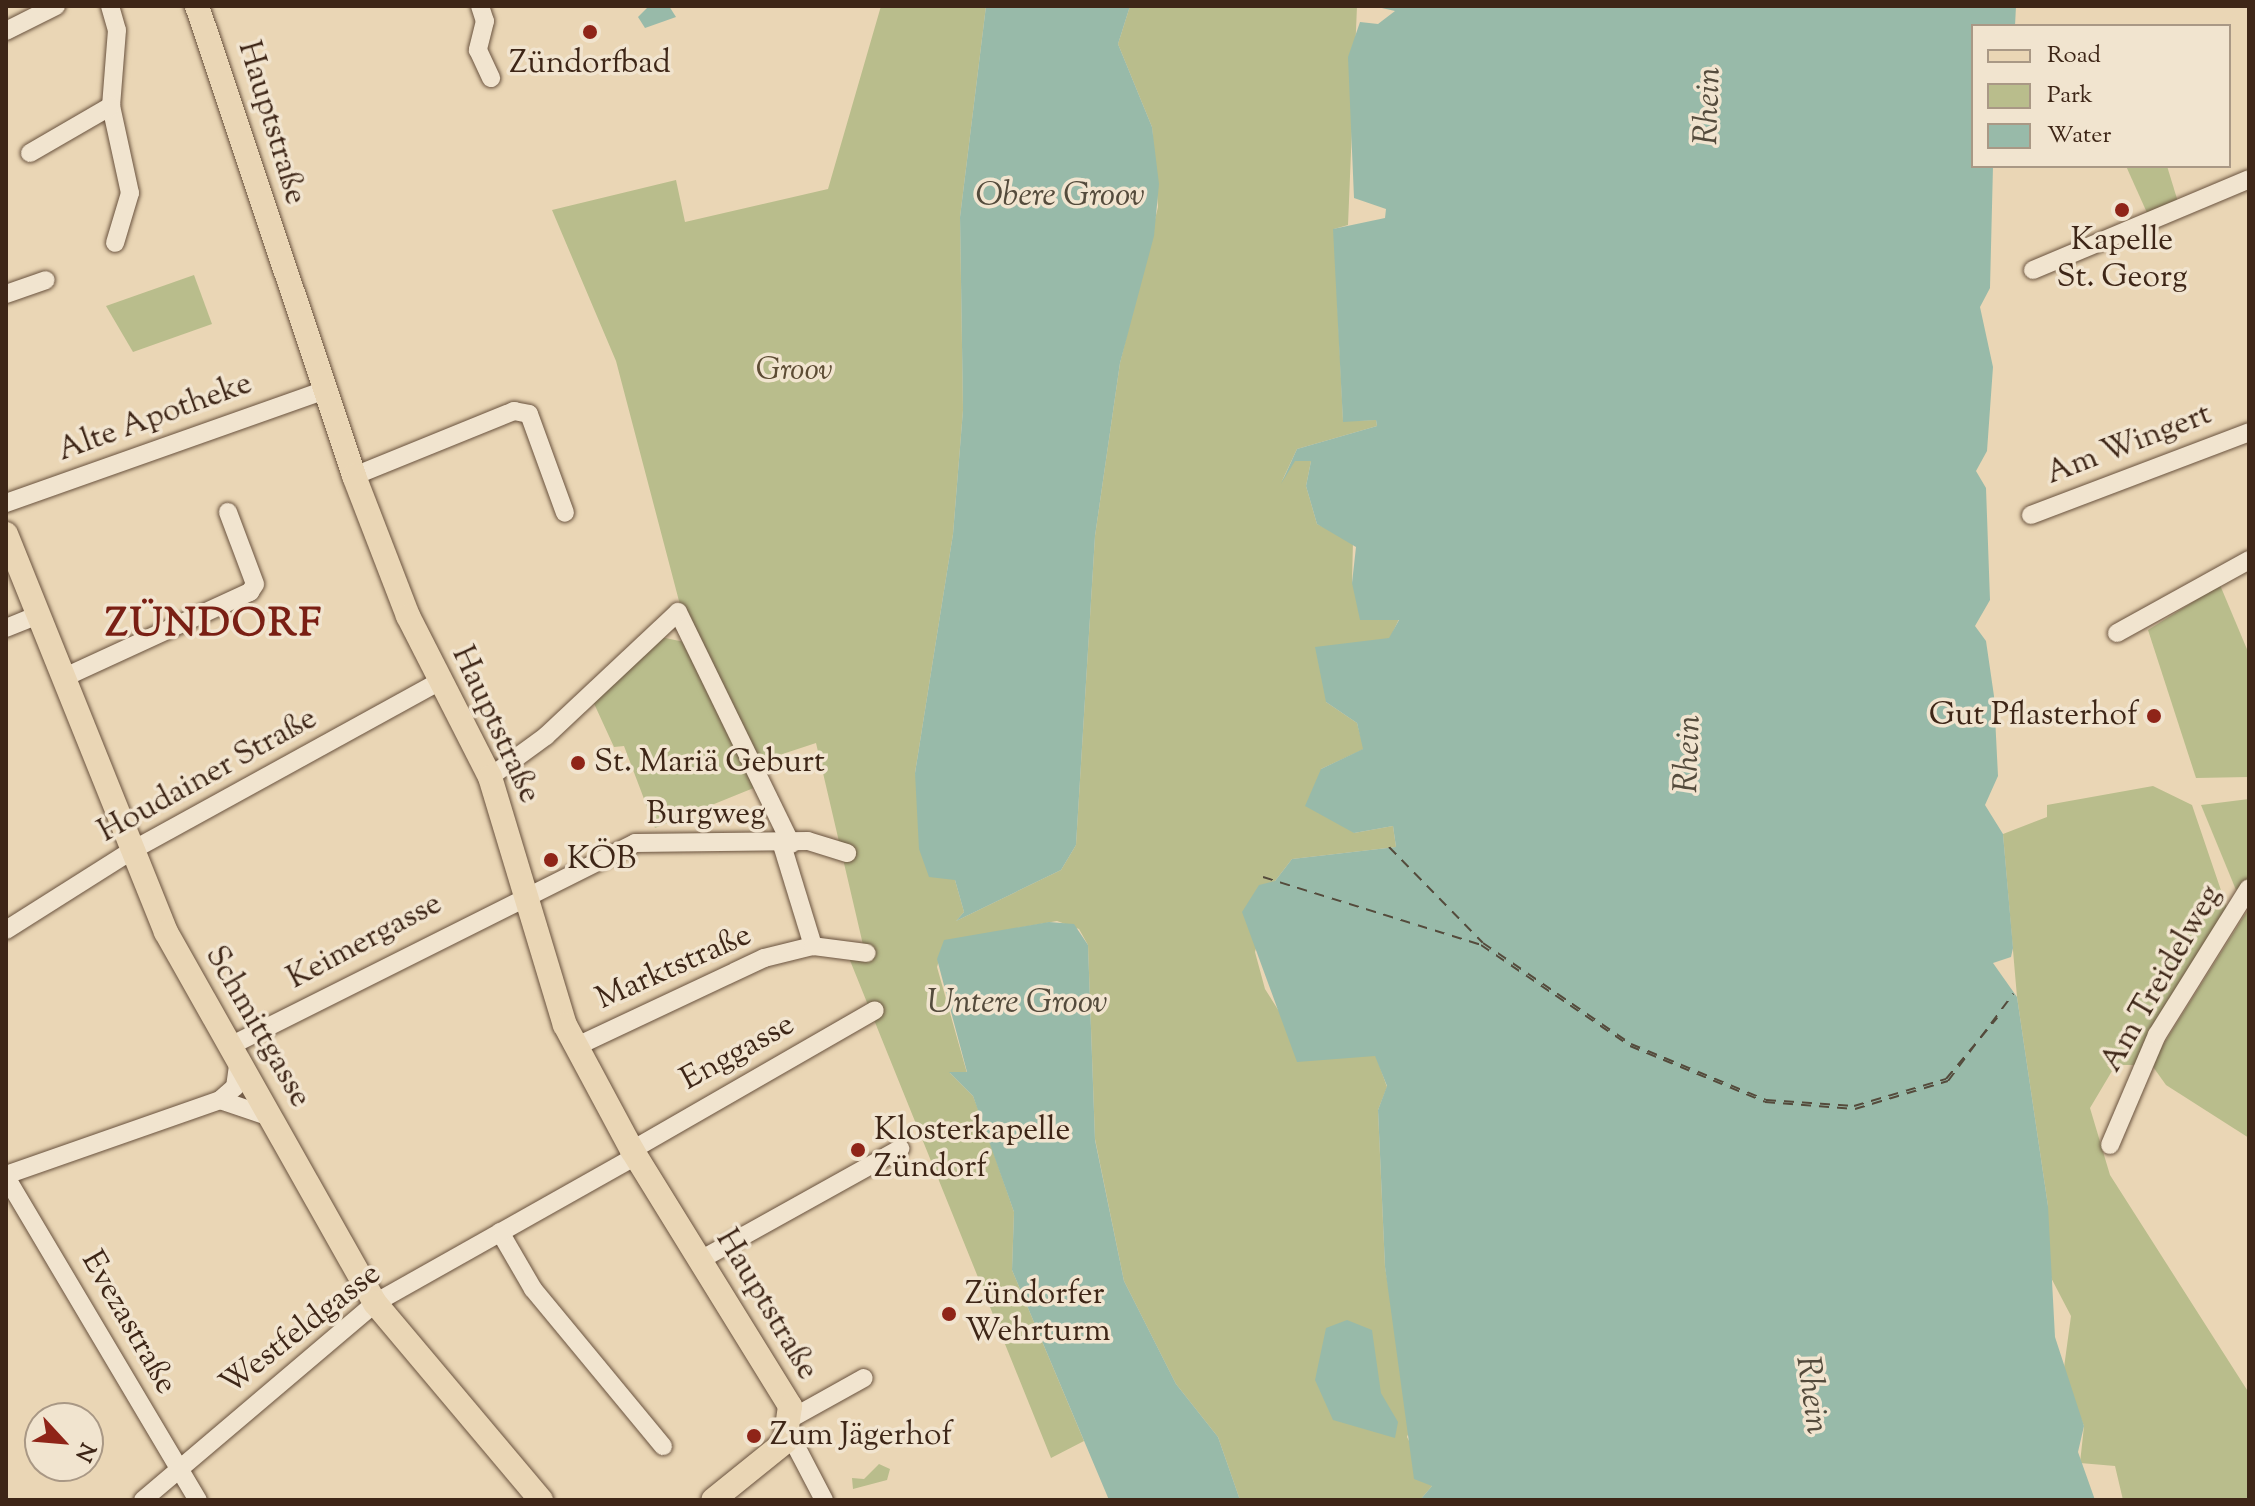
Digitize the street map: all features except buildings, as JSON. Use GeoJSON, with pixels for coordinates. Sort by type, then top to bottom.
{"type":"FeatureCollection","features":[{"type":"Feature","properties":{"kind":"main road","name":"Hauptstraße"},"geometry":{"type":"LineString","coordinates":[[197,6],[354,476],[408,616],[490,777],[575,1047],[634,1153],[702,1259],[790,1426],[771,1458],[713,1500]]}},
{"type":"Feature","properties":{"kind":"main road","name":"Schmittgasse"},"geometry":{"type":"LineString","coordinates":[[6,534],[166,932],[375,1303],[541,1500]]}},
{"type":"Feature","properties":{"kind":"street"},"geometry":{"type":"LineString","coordinates":[[6,31],[56,6]]}},
{"type":"Feature","properties":{"kind":"street"},"geometry":{"type":"LineString","coordinates":[[110,6],[117,30],[111,106],[130,193],[115,243]]}},
{"type":"Feature","properties":{"kind":"street"},"geometry":{"type":"LineString","coordinates":[[480,6],[485,21],[478,50],[491,78]]}},
{"type":"Feature","properties":{"kind":"street"},"geometry":{"type":"LineString","coordinates":[[30,153],[111,106]]}},
{"type":"Feature","properties":{"kind":"street"},"geometry":{"type":"LineString","coordinates":[[2033,270],[2249,179]]}},
{"type":"Feature","properties":{"kind":"street"},"geometry":{"type":"LineString","coordinates":[[6,294],[46,280]]}},
{"type":"Feature","properties":{"kind":"street","name":"Alte Apotheke"},"geometry":{"type":"LineString","coordinates":[[6,503],[325,390]]}},
{"type":"Feature","properties":{"kind":"street"},"geometry":{"type":"LineString","coordinates":[[354,476],[514,411],[529,414],[565,513]]}},
{"type":"Feature","properties":{"kind":"street","name":"Am Wingert"},"geometry":{"type":"LineString","coordinates":[[2031,515],[2249,432]]}},
{"type":"Feature","properties":{"kind":"street"},"geometry":{"type":"LineString","coordinates":[[65,677],[250,592],[255,584],[228,512]]}},
{"type":"Feature","properties":{"kind":"street"},"geometry":{"type":"LineString","coordinates":[[2117,633],[2249,560]]}},
{"type":"Feature","properties":{"kind":"street"},"geometry":{"type":"LineString","coordinates":[[490,777],[546,736],[678,612],[786,844],[813,946],[846,955],[867,953]]}},
{"type":"Feature","properties":{"kind":"street"},"geometry":{"type":"LineString","coordinates":[[6,628],[39,615]]}},
{"type":"Feature","properties":{"kind":"street","name":"Houdainer Straße"},"geometry":{"type":"LineString","coordinates":[[6,930],[131,851],[442,680]]}},
{"type":"Feature","properties":{"kind":"street","name":"Burgweg"},"geometry":{"type":"LineString","coordinates":[[526,894],[651,839],[786,844],[808,841],[847,853]]}},
{"type":"Feature","properties":{"kind":"street","name":"Am Treidelweg"},"geometry":{"type":"LineString","coordinates":[[2110,1145],[2157,1035],[2249,888]]}},
{"type":"Feature","properties":{"kind":"street","name":"Keimergasse"},"geometry":{"type":"LineString","coordinates":[[236,1052],[526,894]]}},
{"type":"Feature","properties":{"kind":"street","name":"Marktstraße"},"geometry":{"type":"LineString","coordinates":[[575,1047],[717,975],[813,946]]}},
{"type":"Feature","properties":{"kind":"street","name":"Enggasse"},"geometry":{"type":"LineString","coordinates":[[634,1153],[875,1010]]}},
{"type":"Feature","properties":{"kind":"street"},"geometry":{"type":"LineString","coordinates":[[6,1176],[220,1100],[235,1087],[236,1052]]}},
{"type":"Feature","properties":{"kind":"street"},"geometry":{"type":"LineString","coordinates":[[220,1100],[275,1121]]}},
{"type":"Feature","properties":{"kind":"street"},"geometry":{"type":"LineString","coordinates":[[702,1259],[900,1149]]}},
{"type":"Feature","properties":{"kind":"street","name":"Westfeldgasse"},"geometry":{"type":"LineString","coordinates":[[143,1500],[375,1303],[634,1153]]}},
{"type":"Feature","properties":{"kind":"street","name":"Evezastraße"},"geometry":{"type":"LineString","coordinates":[[6,1176],[198,1500]]}},
{"type":"Feature","properties":{"kind":"street"},"geometry":{"type":"LineString","coordinates":[[500,1232],[533,1289],[663,1446]]}},
{"type":"Feature","properties":{"kind":"street"},"geometry":{"type":"LineString","coordinates":[[824,1500],[790,1426],[864,1378]]}},
{"type":"Feature","properties":{"kind":"green space","name":"Groov"},"geometry":{"type":"Polygon","coordinates":[[[881,6],[986,6],[960,217],[963,410],[953,534],[915,773],[964,912],[956,921],[1061,870],[1076,845],[1095,536],[1120,363],[1158,207],[1152,127],[1118,44],[1130,6],[1357,6],[1348,225],[1334,229],[1343,421],[1376,420],[1377,426],[1297,449],[1282,481],[1294,461],[1311,461],[1306,486],[1317,524],[1353,541],[1352,583],[1399,619],[1390,638],[1326,702],[1357,723],[1364,749],[1321,769],[1354,833],[1393,826],[1396,847],[1292,859],[1275,881],[1255,952],[1265,989],[1289,1027],[1376,1056],[1387,1087],[1378,1110],[1385,1267],[1412,1424],[1407,1437],[1432,1486],[1420,1500],[1240,1500],[1218,1437],[1176,1384],[1124,1281],[1095,1139],[1088,945],[1079,929],[1057,921],[945,941],[937,967],[967,1073],[950,1073],[973,1096],[983,1122],[1014,1212],[1012,1270],[1084,1441],[1051,1458],[847,953],[864,949],[816,743],[761,761],[679,601],[616,361],[552,210],[676,180],[685,222],[828,189],[881,6]]]}},
{"type":"Feature","properties":{"kind":"green space"},"geometry":{"type":"Polygon","coordinates":[[[2127,168],[2168,168],[2178,202],[2148,215],[2127,168]]]}},
{"type":"Feature","properties":{"kind":"green space"},"geometry":{"type":"Polygon","coordinates":[[[194,275],[212,324],[133,352],[106,306],[194,275]]]}},
{"type":"Feature","properties":{"kind":"green space"},"geometry":{"type":"Polygon","coordinates":[[[2220,585],[2249,654],[2249,777],[2196,778],[2148,630],[2220,585]]]}},
{"type":"Feature","properties":{"kind":"green space"},"geometry":{"type":"Polygon","coordinates":[[[656,636],[689,643],[761,785],[655,828],[624,746],[614,747],[591,697],[656,636]]]}},
{"type":"Feature","properties":{"kind":"green space"},"geometry":{"type":"Polygon","coordinates":[[[2153,786],[2192,805],[2228,911],[2134,1065],[2107,1065],[2112,1071],[2090,1108],[2110,1175],[2249,1393],[2249,1500],[2123,1500],[2115,1466],[2080,1463],[2084,1426],[2063,1375],[2071,1316],[2048,1272],[2048,1206],[2017,997],[2003,834],[2047,817],[2047,805],[2153,786]]]}},
{"type":"Feature","properties":{"kind":"green space"},"geometry":{"type":"Polygon","coordinates":[[[2249,799],[2249,878],[2236,890],[2201,805],[2249,799]]]}},
{"type":"Feature","properties":{"kind":"green space"},"geometry":{"type":"Polygon","coordinates":[[[2249,908],[2249,1138],[2166,1085],[2151,1064],[2249,908]]]}},
{"type":"Feature","properties":{"kind":"green space"},"geometry":{"type":"Polygon","coordinates":[[[879,1464],[890,1469],[887,1480],[853,1489],[852,1478],[864,1479],[879,1464]]]}},
{"type":"Feature","properties":{"kind":"water"},"geometry":{"type":"Polygon","coordinates":[[[649,6],[669,6],[676,17],[645,28],[638,17],[649,6]]]}},
{"type":"Feature","properties":{"kind":"water","name":"Obere Groov"},"geometry":{"type":"Polygon","coordinates":[[[986,6],[1130,6],[1118,44],[1152,127],[1159,184],[1154,236],[1120,363],[1095,536],[1076,845],[1061,870],[956,921],[964,912],[955,880],[929,877],[919,849],[915,773],[953,534],[963,410],[960,217],[986,6]]]}},
{"type":"Feature","properties":{"kind":"water","name":"Rhein"},"geometry":{"type":"Polygon","coordinates":[[[1373,6],[2016,6],[2015,24],[1971,24],[1971,168],[1993,168],[1990,288],[1980,307],[1993,367],[1987,451],[1976,471],[1986,488],[1990,600],[1975,626],[1986,641],[1994,696],[1998,776],[1985,805],[2003,834],[2013,948],[2011,957],[1993,963],[2017,997],[2048,1206],[2055,1337],[2084,1426],[2078,1452],[2095,1500],[1420,1500],[1432,1486],[1414,1479],[1385,1267],[1378,1110],[1387,1086],[1375,1056],[1297,1062],[1242,912],[1259,885],[1275,881],[1292,859],[1396,847],[1393,826],[1354,833],[1305,806],[1321,769],[1363,749],[1357,723],[1326,702],[1315,647],[1389,638],[1399,620],[1360,620],[1352,583],[1356,547],[1317,524],[1306,486],[1311,461],[1295,461],[1281,484],[1297,449],[1377,426],[1376,420],[1343,422],[1333,229],[1385,218],[1386,209],[1354,198],[1348,57],[1360,22],[1378,24],[1395,11],[1373,6]]]}},
{"type":"Feature","properties":{"kind":"water","name":"Untere Groov"},"geometry":{"type":"Polygon","coordinates":[[[1049,922],[1074,924],[1088,945],[1095,1140],[1124,1281],[1176,1384],[1218,1437],[1240,1500],[1109,1500],[1012,1270],[1014,1212],[973,1096],[949,1072],[967,1072],[937,959],[944,940],[1049,922]]]}},
{"type":"Feature","properties":{"kind":"water"},"geometry":{"type":"Polygon","coordinates":[[[1347,1320],[1372,1330],[1381,1393],[1398,1422],[1395,1438],[1333,1420],[1315,1380],[1326,1328],[1347,1320]]]}},
{"type":"Feature","properties":{"kind":"ferry route"},"geometry":{"type":"LineString","coordinates":[[1389,847],[1483,943],[1631,1044],[1766,1100],[1854,1106],[1946,1079],[1997,1018]]}},
{"type":"Feature","properties":{"kind":"ferry route"},"geometry":{"type":"LineString","coordinates":[[1263,877],[1481,945],[1630,1046],[1765,1102],[1855,1109],[1948,1081],[2013,994]]}},
{"type":"Feature","properties":{"kind":"place","name":"Zündorfbad"},"geometry":{"type":"Point","coordinates":[590,32]}},
{"type":"Feature","properties":{"kind":"place","name":"Kapelle St. Georg"},"geometry":{"type":"Point","coordinates":[2122,210]}},
{"type":"Feature","properties":{"kind":"place","name":"Gut Pflasterhof"},"geometry":{"type":"Point","coordinates":[2154,716]}},
{"type":"Feature","properties":{"kind":"place","name":"St. Mariä Geburt"},"geometry":{"type":"Point","coordinates":[578,763]}},
{"type":"Feature","properties":{"kind":"place","name":"KÖB"},"geometry":{"type":"Point","coordinates":[551,860]}},
{"type":"Feature","properties":{"kind":"place","name":"Klosterkapelle Zündorf"},"geometry":{"type":"Point","coordinates":[858,1150]}},
{"type":"Feature","properties":{"kind":"place","name":"Zündorfer Wehrturm"},"geometry":{"type":"Point","coordinates":[949,1314]}},
{"type":"Feature","properties":{"kind":"place","name":"Zum Jägerhof"},"geometry":{"type":"Point","coordinates":[754,1436]}},
{"type":"Feature","properties":{"kind":"district","name":"ZÜNDORF"},"geometry":{"type":"Point","coordinates":[214,626]}}]}
